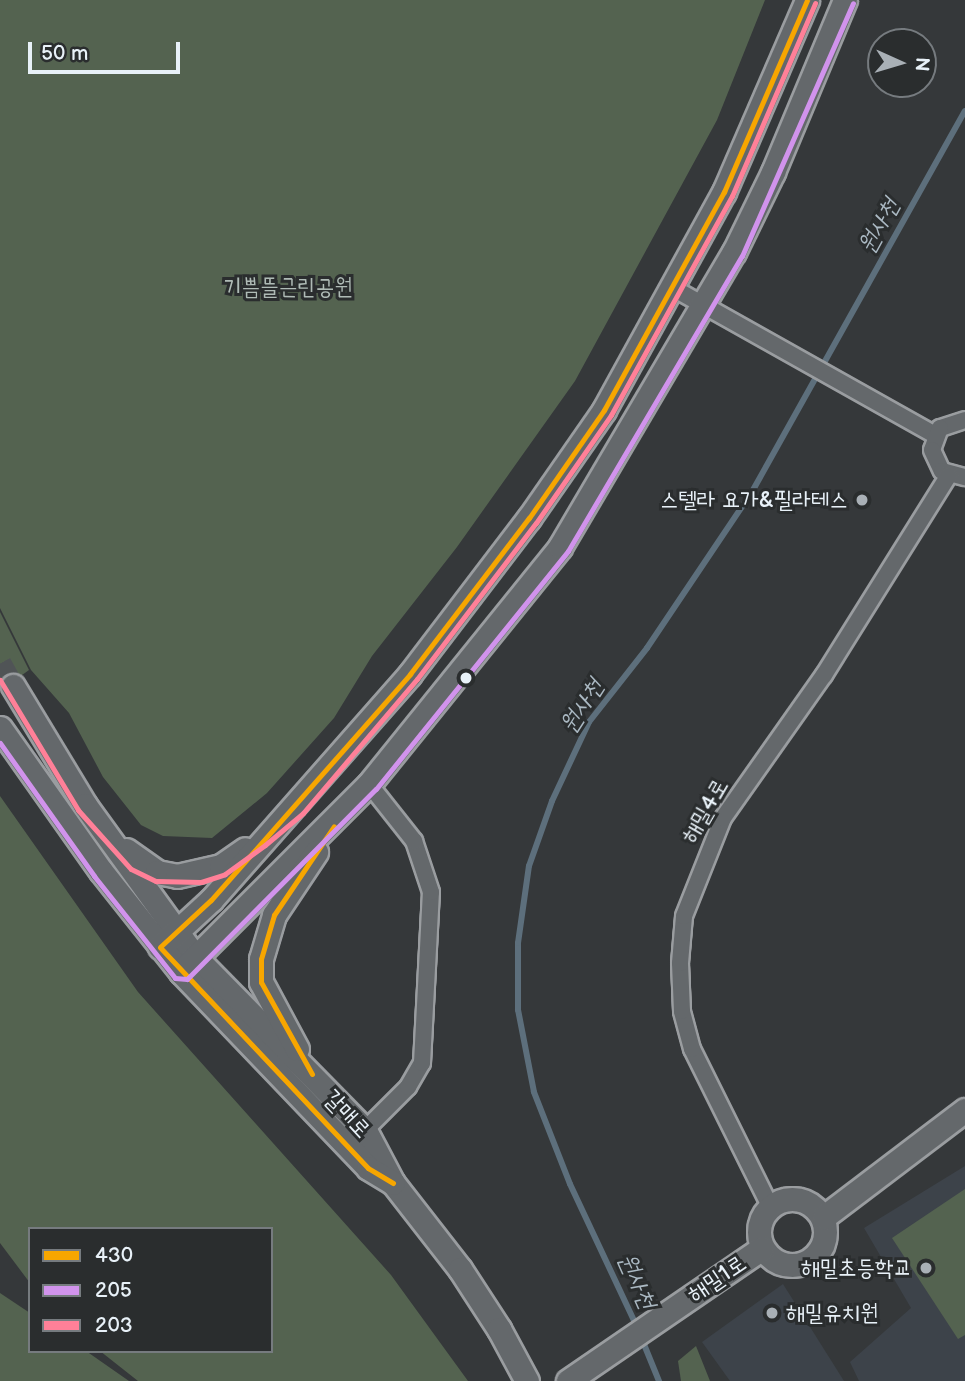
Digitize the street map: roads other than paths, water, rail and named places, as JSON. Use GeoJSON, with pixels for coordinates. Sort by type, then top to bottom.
{"type":"FeatureCollection","features":[{"type":"Feature","properties":{"kind":"street"},"geometry":{"type":"LineString","coordinates":[[169,940],[296,807],[410,674],[529,518],[604,410],[673,288],[734,170],[807,0]]}},
{"type":"Feature","properties":{"kind":"street"},"geometry":{"type":"LineString","coordinates":[[188,964],[369,784],[559,547],[703,306],[773,172],[845,0]]}},
{"type":"Feature","properties":{"kind":"street"},"geometry":{"type":"LineString","coordinates":[[673,288],[935,435]]}},
{"type":"Feature","properties":{"kind":"street"},"geometry":{"type":"LineString","coordinates":[[957,476],[933,458],[935,435],[948,423],[965,420]]}},
{"type":"Feature","properties":{"kind":"street","name":"해밀4로"},"geometry":{"type":"LineString","coordinates":[[770,1206],[692,1049],[682,1011],[680,962],[684,916],[723,817],[824,675],[957,476]]}},
{"type":"Feature","properties":{"kind":"street","name":"갈매로"},"geometry":{"type":"LineString","coordinates":[[13,686],[169,940]]}},
{"type":"Feature","properties":{"kind":"street","name":"갈매로"},"geometry":{"type":"LineString","coordinates":[[0,728],[188,964],[368,1168],[393,1183]]}},
{"type":"Feature","properties":{"kind":"street"},"geometry":{"type":"LineString","coordinates":[[365,1130],[408,1087],[422,1063],[431,892],[414,841],[369,784]]}},
{"type":"Feature","properties":{"kind":"street"},"geometry":{"type":"LineString","coordinates":[[90,812],[136,862],[177,876],[221,866],[296,807]]}},
{"type":"Feature","properties":{"kind":"street"},"geometry":{"type":"LineString","coordinates":[[315,1079],[261,982],[261,959],[274,915],[343,812]]}},
{"type":"Feature","properties":{"kind":"street","name":"갈매로"},"geometry":{"type":"LineString","coordinates":[[188,964],[315,1079],[365,1130],[393,1183],[460,1269],[527,1381]]}},
{"type":"Feature","properties":{"kind":"street"},"geometry":{"type":"LineString","coordinates":[[824,1217],[909,1157],[965,1110]]}},
{"type":"Feature","properties":{"kind":"street"},"geometry":{"type":"LineString","coordinates":[[802,1199],[824,1217],[823,1244],[810,1260],[789,1265],[762,1248],[759,1226],[770,1206],[780,1200],[802,1199]]}},
{"type":"Feature","properties":{"kind":"street","name":"해밀1로"},"geometry":{"type":"LineString","coordinates":[[577,1374],[762,1248]]}},
{"type":"Feature","properties":{"kind":"waterway","name":"원사천"},"geometry":{"type":"LineString","coordinates":[[637,1327],[570,1184],[534,1092],[518,1010],[518,943],[529,866],[552,801],[589,722],[647,648],[753,490],[965,111]]}},
{"type":"Feature","properties":{"kind":"waterway","name":"원사천"},"geometry":{"type":"LineString","coordinates":[[641,1337],[659,1381]]}},
{"type":"Feature","properties":{"kind":"tunnel"},"geometry":{"type":"LineString","coordinates":[[0,663],[13,686]]}},
{"type":"Feature","properties":{"kind":"place","name":"스텔라 요가&필라테스"},"geometry":{"type":"Point","coordinates":[862,500]}},
{"type":"Feature","properties":{"kind":"place","name":"해밀초등학교"},"geometry":{"type":"Point","coordinates":[926,1268]}},
{"type":"Feature","properties":{"kind":"place","name":"해밀유치원"},"geometry":{"type":"Point","coordinates":[772,1313]}},
{"type":"Feature","properties":{"kind":"park label","name":"기쁨뜰근린공원"},"geometry":{"type":"Point","coordinates":[288,287]}}]}
